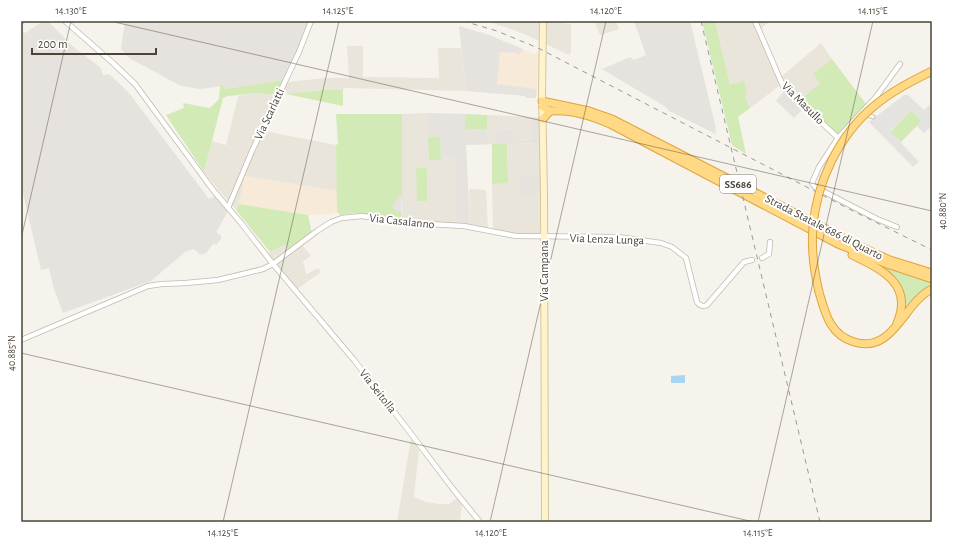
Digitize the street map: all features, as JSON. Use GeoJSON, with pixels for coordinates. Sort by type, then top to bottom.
{"type":"FeatureCollection","features":[{"type":"Feature","properties":{"kind":"highway"},"geometry":{"type":"LineString","coordinates":[[932,71],[889,94],[874,106],[859,120],[838,150],[822,186],[814,218],[813,256],[819,292],[828,320],[840,335],[859,343],[876,342],[889,335],[920,297],[932,289]]}},
{"type":"Feature","properties":{"kind":"highway"},"geometry":{"type":"LineString","coordinates":[[542,104],[550,111],[543,119]]}},
{"type":"Feature","properties":{"kind":"highway","name":"Strada Statale 686 di Quarto"},"geometry":{"type":"LineString","coordinates":[[542,104],[590,111],[616,120],[857,245],[890,260],[932,273]]}},
{"type":"Feature","properties":{"kind":"highway","name":"Strada Statale 686 di Quarto"},"geometry":{"type":"LineString","coordinates":[[550,111],[564,111],[583,114],[610,124],[838,244],[887,264],[932,279]]}},
{"type":"Feature","properties":{"kind":"highway"},"geometry":{"type":"LineString","coordinates":[[838,244],[847,252],[884,272],[892,278],[897,285],[901,296],[902,306],[900,316],[895,327]]}},
{"type":"Feature","properties":{"kind":"main road","name":"Via Campana"},"geometry":{"type":"LineString","coordinates":[[543,21],[542,104],[545,522]]}},
{"type":"Feature","properties":{"kind":"street","name":"Via Seitolla"},"geometry":{"type":"LineString","coordinates":[[65,21],[114,63],[135,84],[228,208],[354,360],[480,522]]}},
{"type":"Feature","properties":{"kind":"street","name":"Via Scarlatti"},"geometry":{"type":"LineString","coordinates":[[228,208],[311,21]]}},
{"type":"Feature","properties":{"kind":"street","name":"Via Masullo"},"geometry":{"type":"LineString","coordinates":[[755,21],[782,86],[838,138]]}},
{"type":"Feature","properties":{"kind":"street"},"geometry":{"type":"LineString","coordinates":[[897,227],[859,210],[813,186],[812,181],[819,167],[838,138],[876,97],[900,64]]}},
{"type":"Feature","properties":{"kind":"street"},"geometry":{"type":"LineString","coordinates":[[861,112],[874,117]]}},
{"type":"Feature","properties":{"kind":"street","name":"Via Casalanno"},"geometry":{"type":"LineString","coordinates":[[21,340],[148,286],[218,280],[253,272],[273,264],[317,231],[331,222],[342,218],[371,217],[410,223],[464,226],[516,236],[544,237]]}},
{"type":"Feature","properties":{"kind":"street","name":"Via Lenza Lunga"},"geometry":{"type":"LineString","coordinates":[[544,237],[618,237],[653,241],[672,247],[686,258],[698,302],[703,306],[707,305],[744,262],[752,260]]}},
{"type":"Feature","properties":{"kind":"street"},"geometry":{"type":"LineString","coordinates":[[762,258],[769,254],[770,242]]}},
{"type":"Feature","properties":{"kind":"shaded area"},"geometry":{"type":"Polygon","coordinates":[[[43,21],[48,21],[71,45],[101,68],[103,75],[109,74],[129,93],[209,199],[215,196],[228,211],[216,232],[221,236],[221,239],[216,245],[214,243],[206,253],[200,255],[194,249],[185,252],[151,281],[63,313],[54,289],[49,268],[41,270],[21,185],[21,29],[25,33],[43,21]]]}},
{"type":"Feature","properties":{"kind":"shaded area"},"geometry":{"type":"Polygon","coordinates":[[[125,21],[312,21],[283,80],[225,89],[224,86],[200,89],[181,86],[129,58],[121,49],[125,21]]]}},
{"type":"Feature","properties":{"kind":"shaded area"},"geometry":{"type":"Polygon","coordinates":[[[487,21],[548,21],[571,24],[571,52],[569,55],[522,33],[487,21]]]}},
{"type":"Feature","properties":{"kind":"shaded area"},"geometry":{"type":"Polygon","coordinates":[[[594,21],[616,21],[619,29],[600,35],[594,21]]]}},
{"type":"Feature","properties":{"kind":"shaded area"},"geometry":{"type":"Polygon","coordinates":[[[634,21],[690,21],[715,124],[716,134],[669,111],[666,107],[602,69],[630,57],[634,60],[646,55],[634,21]]]}},
{"type":"Feature","properties":{"kind":"shaded area"},"geometry":{"type":"Polygon","coordinates":[[[715,21],[770,21],[760,29],[781,77],[821,43],[832,59],[814,74],[820,83],[800,100],[783,83],[750,108],[745,97],[730,85],[715,21]]]}},
{"type":"Feature","properties":{"kind":"shaded area"},"geometry":{"type":"Polygon","coordinates":[[[459,26],[489,35],[523,49],[519,55],[516,53],[500,52],[497,84],[537,89],[536,98],[466,91],[459,26]]]}},
{"type":"Feature","properties":{"kind":"shaded area"},"geometry":{"type":"Polygon","coordinates":[[[347,46],[363,46],[363,77],[439,78],[438,48],[461,48],[466,91],[344,88],[343,90],[322,90],[280,95],[287,82],[326,78],[349,78],[347,46]]]}},
{"type":"Feature","properties":{"kind":"shaded area"},"geometry":{"type":"Polygon","coordinates":[[[523,49],[539,54],[537,89],[497,84],[500,52],[516,53],[519,55],[523,49]]]}},
{"type":"Feature","properties":{"kind":"shaded area"},"geometry":{"type":"Polygon","coordinates":[[[784,91],[803,109],[794,118],[776,101],[784,91]]]}},
{"type":"Feature","properties":{"kind":"shaded area"},"geometry":{"type":"Polygon","coordinates":[[[258,93],[280,95],[264,131],[336,145],[337,191],[245,176],[239,204],[236,210],[204,172],[212,141],[226,145],[238,96],[258,93]]]}},
{"type":"Feature","properties":{"kind":"shaded area"},"geometry":{"type":"Polygon","coordinates":[[[904,95],[908,95],[924,110],[931,104],[932,106],[932,126],[924,133],[917,126],[922,121],[911,110],[890,131],[919,162],[913,167],[869,122],[904,95]]]}},
{"type":"Feature","properties":{"kind":"shaded area"},"geometry":{"type":"Polygon","coordinates":[[[428,113],[429,160],[441,160],[441,157],[454,158],[456,224],[412,221],[399,218],[401,216],[402,207],[402,114],[428,113]]]}},
{"type":"Feature","properties":{"kind":"shaded area"},"geometry":{"type":"Polygon","coordinates":[[[428,113],[465,114],[465,129],[487,129],[487,141],[495,142],[496,129],[513,130],[513,141],[531,141],[531,117],[542,118],[542,143],[466,145],[470,226],[456,224],[454,158],[441,157],[440,136],[428,137],[428,113]]]}},
{"type":"Feature","properties":{"kind":"shaded area"},"geometry":{"type":"Polygon","coordinates":[[[487,115],[531,117],[531,141],[512,141],[513,130],[496,129],[496,142],[487,141],[487,115]]]}},
{"type":"Feature","properties":{"kind":"shaded area"},"geometry":{"type":"Polygon","coordinates":[[[542,143],[543,176],[520,194],[543,194],[544,236],[516,235],[493,231],[492,184],[508,182],[507,144],[542,143]]]}},
{"type":"Feature","properties":{"kind":"shaded area"},"geometry":{"type":"Polygon","coordinates":[[[245,176],[337,191],[337,212],[308,215],[239,204],[245,176]]]}},
{"type":"Feature","properties":{"kind":"shaded area"},"geometry":{"type":"Polygon","coordinates":[[[543,176],[543,194],[520,194],[520,177],[543,176]]]}},
{"type":"Feature","properties":{"kind":"shaded area"},"geometry":{"type":"Polygon","coordinates":[[[469,189],[486,190],[488,230],[470,226],[469,189]]]}},
{"type":"Feature","properties":{"kind":"shaded area"},"geometry":{"type":"Polygon","coordinates":[[[399,196],[402,196],[401,212],[396,212],[392,205],[399,196]]]}},
{"type":"Feature","properties":{"kind":"shaded area"},"geometry":{"type":"Polygon","coordinates":[[[300,242],[311,256],[303,261],[306,273],[307,274],[318,268],[321,272],[297,289],[268,253],[285,243],[289,250],[300,242]]]}},
{"type":"Feature","properties":{"kind":"shaded area"},"geometry":{"type":"Polygon","coordinates":[[[411,439],[419,450],[414,497],[426,502],[439,504],[449,504],[457,498],[462,504],[460,522],[397,522],[411,439]]]}},
{"type":"Feature","properties":{"kind":"green space"},"geometry":{"type":"Polygon","coordinates":[[[702,21],[715,21],[730,85],[744,81],[747,95],[745,97],[750,108],[738,117],[746,154],[732,145],[702,21]]]}},
{"type":"Feature","properties":{"kind":"green space"},"geometry":{"type":"Polygon","coordinates":[[[832,59],[866,104],[839,133],[836,134],[800,100],[820,83],[813,74],[832,59]]]}},
{"type":"Feature","properties":{"kind":"green space"},"geometry":{"type":"Polygon","coordinates":[[[283,80],[275,95],[258,93],[228,96],[223,98],[204,172],[166,115],[184,108],[183,103],[210,108],[219,99],[220,86],[224,86],[225,89],[283,80]]]}},
{"type":"Feature","properties":{"kind":"green space"},"geometry":{"type":"Polygon","coordinates":[[[323,90],[343,90],[343,106],[286,94],[323,90]]]}},
{"type":"Feature","properties":{"kind":"green space"},"geometry":{"type":"Polygon","coordinates":[[[911,110],[922,121],[901,142],[890,132],[911,110]]]}},
{"type":"Feature","properties":{"kind":"green space"},"geometry":{"type":"Polygon","coordinates":[[[336,114],[402,114],[402,196],[399,196],[396,212],[401,212],[401,216],[399,218],[357,213],[340,215],[337,212],[336,145],[338,144],[336,114]]]}},
{"type":"Feature","properties":{"kind":"green space"},"geometry":{"type":"Polygon","coordinates":[[[465,114],[487,115],[487,129],[465,129],[465,114]]]}},
{"type":"Feature","properties":{"kind":"green space"},"geometry":{"type":"Polygon","coordinates":[[[440,136],[441,160],[429,160],[428,137],[440,136]]]}},
{"type":"Feature","properties":{"kind":"green space"},"geometry":{"type":"Polygon","coordinates":[[[492,144],[507,144],[508,183],[492,184],[492,144]]]}},
{"type":"Feature","properties":{"kind":"green space"},"geometry":{"type":"Polygon","coordinates":[[[416,168],[425,168],[427,170],[427,201],[417,201],[416,168]]]}},
{"type":"Feature","properties":{"kind":"green space"},"geometry":{"type":"Polygon","coordinates":[[[239,204],[308,215],[312,233],[289,251],[285,244],[270,252],[236,210],[239,204]]]}},
{"type":"Feature","properties":{"kind":"green space"},"geometry":{"type":"Polygon","coordinates":[[[887,268],[932,282],[932,287],[904,314],[904,307],[885,270],[887,268]]]}},
{"type":"Feature","properties":{"kind":"water"},"geometry":{"type":"Polygon","coordinates":[[[685,375],[685,383],[671,383],[671,376],[685,375]]]}},
{"type":"Feature","properties":{"kind":"railway"},"geometry":{"type":"LineString","coordinates":[[463,21],[497,31],[538,48],[855,212],[932,250]]}},
{"type":"Feature","properties":{"kind":"railway"},"geometry":{"type":"LineString","coordinates":[[701,21],[820,522]]}}]}
